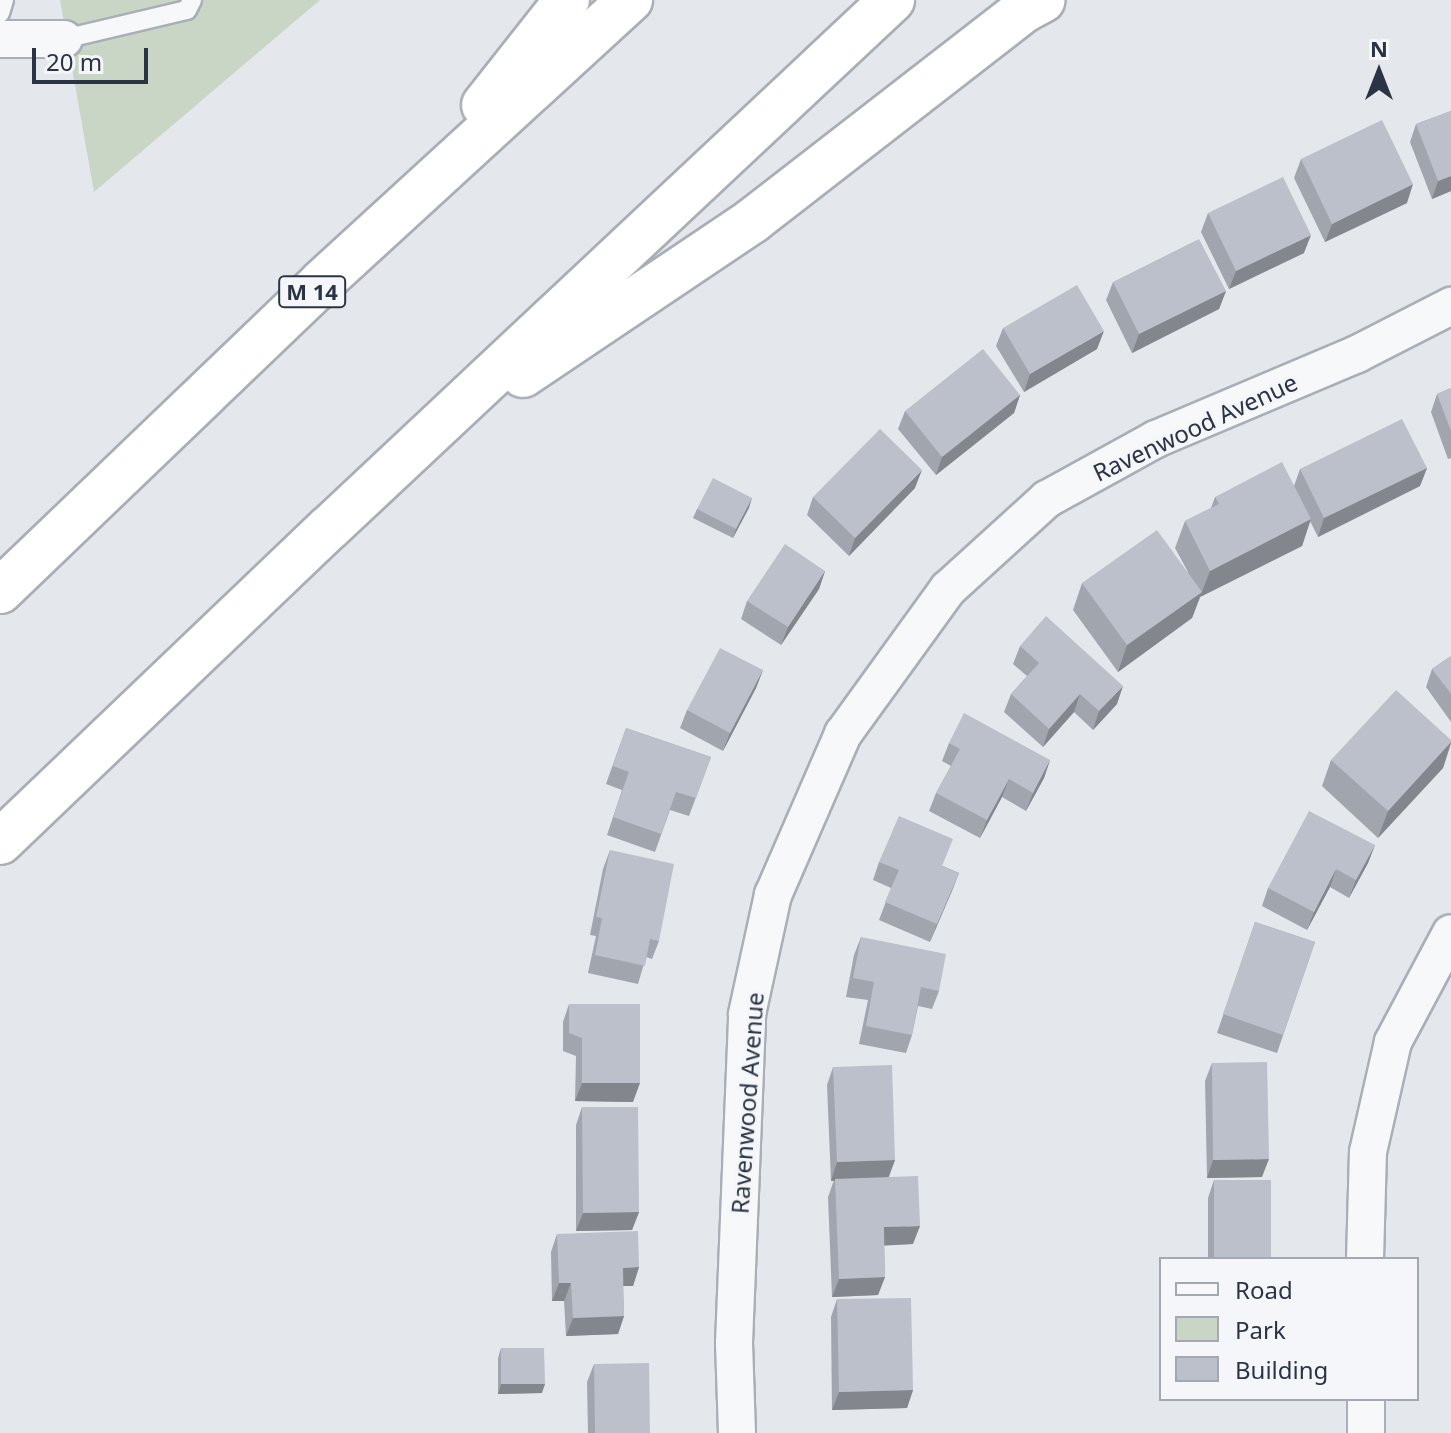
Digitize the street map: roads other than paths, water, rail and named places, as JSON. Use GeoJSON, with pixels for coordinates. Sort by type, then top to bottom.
{"type":"FeatureCollection","features":[{"type":"Feature","properties":{"kind":"highway"},"geometry":{"type":"LineString","coordinates":[[397,214],[567,0]]}},
{"type":"Feature","properties":{"kind":"highway","name":"M 14"},"geometry":{"type":"LineString","coordinates":[[0,591],[397,214],[630,0]]}},
{"type":"Feature","properties":{"kind":"highway"},"geometry":{"type":"LineString","coordinates":[[0,842],[892,0]]}},
{"type":"Feature","properties":{"kind":"highway"},"geometry":{"type":"LineString","coordinates":[[415,448],[752,221],[1024,10],[1043,0]]}},
{"type":"Feature","properties":{"kind":"street"},"geometry":{"type":"LineString","coordinates":[[0,39],[64,39]]}},
{"type":"Feature","properties":{"kind":"street","name":"Ravenwood Avenue"},"geometry":{"type":"LineString","coordinates":[[737,1433],[734,1343],[747,1014],[773,895],[843,734],[948,589],[1047,499],[1156,439],[1357,354],[1451,306]]}},
{"type":"Feature","properties":{"kind":"street"},"geometry":{"type":"LineString","coordinates":[[1365,1257],[1368,1152],[1393,1042],[1451,933]]}},
{"type":"Feature","properties":{"kind":"street"},"geometry":{"type":"LineString","coordinates":[[1366,1401],[1366,1433]]}},
{"type":"Feature","properties":{"kind":"lane"},"geometry":{"type":"LineString","coordinates":[[0,13],[4,0]]}},
{"type":"Feature","properties":{"kind":"lane"},"geometry":{"type":"LineString","coordinates":[[64,39],[187,10],[192,0]]}}]}
